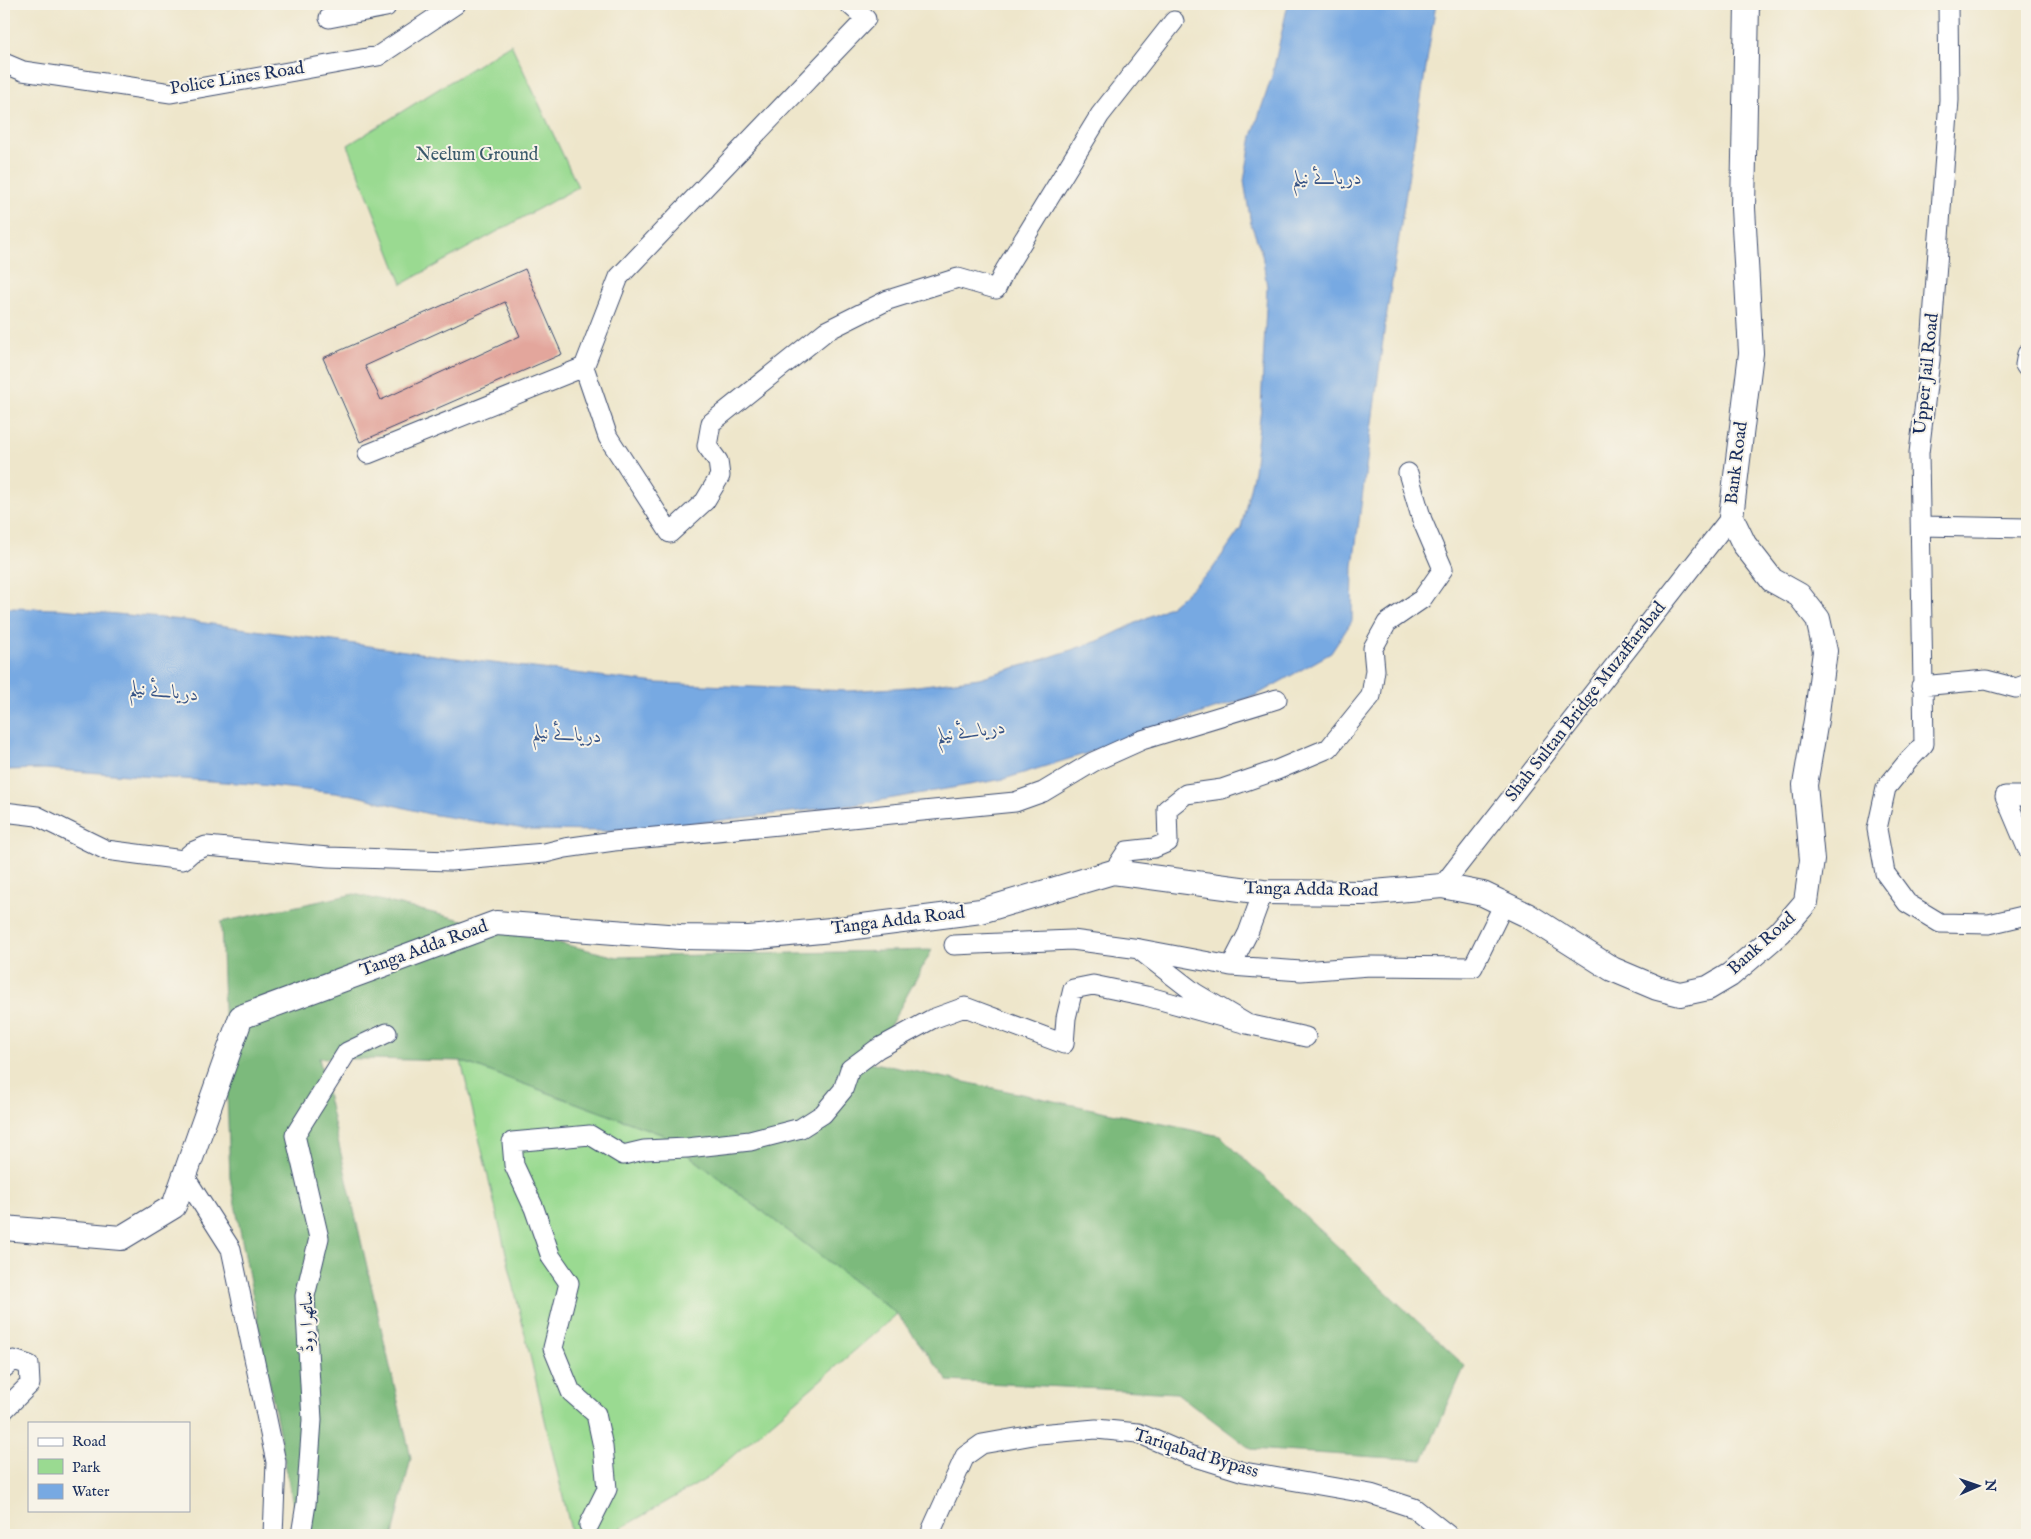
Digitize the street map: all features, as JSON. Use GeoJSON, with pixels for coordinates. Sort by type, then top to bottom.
{"type":"FeatureCollection","features":[{"type":"Feature","properties":{"kind":"main road","name":"Bank Road"},"geometry":{"type":"LineString","coordinates":[[1708,988],[1730,975],[1780,932],[1806,902],[1812,860],[1804,785],[1816,720],[1825,651],[1818,618],[1799,595],[1772,580],[1744,544],[1730,518],[1751,353],[1743,208],[1747,4]]}},
{"type":"Feature","properties":{"kind":"main road","name":"Tanga Adda Road"},"geometry":{"type":"LineString","coordinates":[[185,1177],[241,1018],[496,923],[680,937],[749,938],[832,930],[981,911],[1113,872],[1263,892],[1363,893],[1442,886],[1483,894],[1527,915],[1612,969],[1657,988],[1680,994],[1708,988]]}},
{"type":"Feature","properties":{"kind":"main road"},"geometry":{"type":"LineString","coordinates":[[4,1228],[121,1238],[174,1206],[185,1177]]}},
{"type":"Feature","properties":{"kind":"street"},"geometry":{"type":"LineString","coordinates":[[329,18],[386,7],[386,4]]}},
{"type":"Feature","properties":{"kind":"street","name":"Police Lines Road"},"geometry":{"type":"LineString","coordinates":[[4,63],[23,71],[171,92],[378,56],[456,4]]}},
{"type":"Feature","properties":{"kind":"street"},"geometry":{"type":"LineString","coordinates":[[849,4],[866,19],[619,278],[584,367],[608,437],[670,533],[705,501],[720,476],[718,461],[707,446],[711,423],[826,332],[888,300],[958,278],[996,289],[1005,270],[1100,115],[1174,21]]}},
{"type":"Feature","properties":{"kind":"street","name":"Upper Jail Road"},"geometry":{"type":"LineString","coordinates":[[1948,4],[1950,100],[1930,360],[1919,453],[1924,744],[1886,788],[1877,829],[1885,873],[1906,903],[1940,922],[1989,924],[2027,915]]}},
{"type":"Feature","properties":{"kind":"street"},"geometry":{"type":"LineString","coordinates":[[2027,354],[2025,365],[2027,368]]}},
{"type":"Feature","properties":{"kind":"street"},"geometry":{"type":"LineString","coordinates":[[368,454],[584,367]]}},
{"type":"Feature","properties":{"kind":"street"},"geometry":{"type":"LineString","coordinates":[[1113,872],[1127,851],[1154,848],[1168,842],[1167,810],[1186,794],[1222,789],[1277,770],[1329,748],[1371,696],[1375,670],[1373,648],[1377,640],[1387,623],[1422,599],[1443,569],[1422,520],[1408,473]]}},
{"type":"Feature","properties":{"kind":"street","name":"Shah Sultan Bridge Muzaffarabad"},"geometry":{"type":"LineString","coordinates":[[1442,886],[1730,518]]}},
{"type":"Feature","properties":{"kind":"street"},"geometry":{"type":"LineString","coordinates":[[1921,526],[2027,528]]}},
{"type":"Feature","properties":{"kind":"street"},"geometry":{"type":"LineString","coordinates":[[1922,686],[1986,680],[2016,688],[2027,684]]}},
{"type":"Feature","properties":{"kind":"street"},"geometry":{"type":"LineString","coordinates":[[4,812],[37,816],[106,850],[183,860],[192,852],[206,846],[328,857],[450,861],[545,853],[614,841],[1015,802],[1043,792],[1093,762],[1142,740],[1277,699]]}},
{"type":"Feature","properties":{"kind":"street"},"geometry":{"type":"LineString","coordinates":[[2027,796],[2005,796],[2027,848]]}},
{"type":"Feature","properties":{"kind":"street"},"geometry":{"type":"LineString","coordinates":[[1231,966],[1248,933],[1263,892]]}},
{"type":"Feature","properties":{"kind":"street"},"geometry":{"type":"LineString","coordinates":[[954,946],[1072,940],[1231,966],[1301,971],[1370,966],[1473,967],[1504,904]]}},
{"type":"Feature","properties":{"kind":"street"},"geometry":{"type":"LineString","coordinates":[[1140,950],[1195,993],[1247,1024]]}},
{"type":"Feature","properties":{"kind":"street"},"geometry":{"type":"LineString","coordinates":[[589,1525],[607,1489],[603,1447],[596,1414],[571,1392],[553,1348],[569,1283],[551,1257],[534,1208],[514,1164],[512,1142],[590,1135],[623,1155],[644,1150],[687,1148],[750,1141],[802,1128],[823,1114],[843,1090],[850,1070],[877,1049],[932,1020],[965,1007],[1064,1044],[1066,1018],[1072,989],[1093,985],[1146,996],[1247,1024],[1306,1036]]}},
{"type":"Feature","properties":{"kind":"street","name":"ساتھرا روڈ"},"geometry":{"type":"LineString","coordinates":[[301,1535],[306,1504],[312,1420],[305,1296],[319,1238],[295,1135],[347,1052],[387,1033]]}},
{"type":"Feature","properties":{"kind":"street"},"geometry":{"type":"LineString","coordinates":[[185,1177],[231,1249],[276,1462],[273,1535]]}},
{"type":"Feature","properties":{"kind":"street"},"geometry":{"type":"LineString","coordinates":[[4,1368],[14,1360],[29,1365],[30,1384],[4,1410]]}},
{"type":"Feature","properties":{"kind":"street","name":"Tariqabad Bypass"},"geometry":{"type":"LineString","coordinates":[[931,1535],[932,1528],[965,1456],[982,1444],[1039,1434],[1096,1430],[1138,1433],[1189,1455],[1244,1472],[1371,1494],[1414,1508],[1448,1535]]}},
{"type":"Feature","properties":{"kind":"green space","name":"Neelum Ground"},"geometry":{"type":"Polygon","coordinates":[[[511,44],[578,187],[402,284],[348,145],[511,44]]]}},
{"type":"Feature","properties":{"kind":"green space"},"geometry":{"type":"Polygon","coordinates":[[[354,894],[617,957],[932,950],[870,1062],[1220,1136],[1465,1366],[1423,1460],[1251,1449],[1177,1393],[948,1381],[897,1314],[661,1134],[461,1061],[319,1058],[411,1458],[393,1535],[299,1535],[230,1178],[221,922],[354,894]]]}},
{"type":"Feature","properties":{"kind":"green space"},"geometry":{"type":"Polygon","coordinates":[[[461,1061],[661,1134],[897,1314],[706,1479],[609,1535],[572,1535],[461,1061]]]}},
{"type":"Feature","properties":{"kind":"water","name":"دریائے نیلم"},"geometry":{"type":"Polygon","coordinates":[[[1288,4],[1436,4],[1385,325],[1353,566],[1352,621],[1331,653],[1255,696],[1180,720],[1085,754],[1004,779],[859,804],[698,823],[603,831],[532,830],[429,814],[353,795],[251,784],[45,769],[4,770],[4,608],[60,609],[183,620],[484,662],[657,683],[848,691],[909,687],[979,678],[1101,640],[1171,606],[1211,571],[1241,528],[1254,471],[1261,408],[1267,287],[1262,254],[1251,224],[1244,181],[1252,136],[1272,76],[1288,4]]]}},
{"type":"Feature","properties":{"kind":"building"},"geometry":{"type":"Polygon","coordinates":[[[525,269],[562,354],[360,442],[323,358],[525,269]],[[505,302],[365,366],[381,400],[520,336],[505,302]]]}}]}
